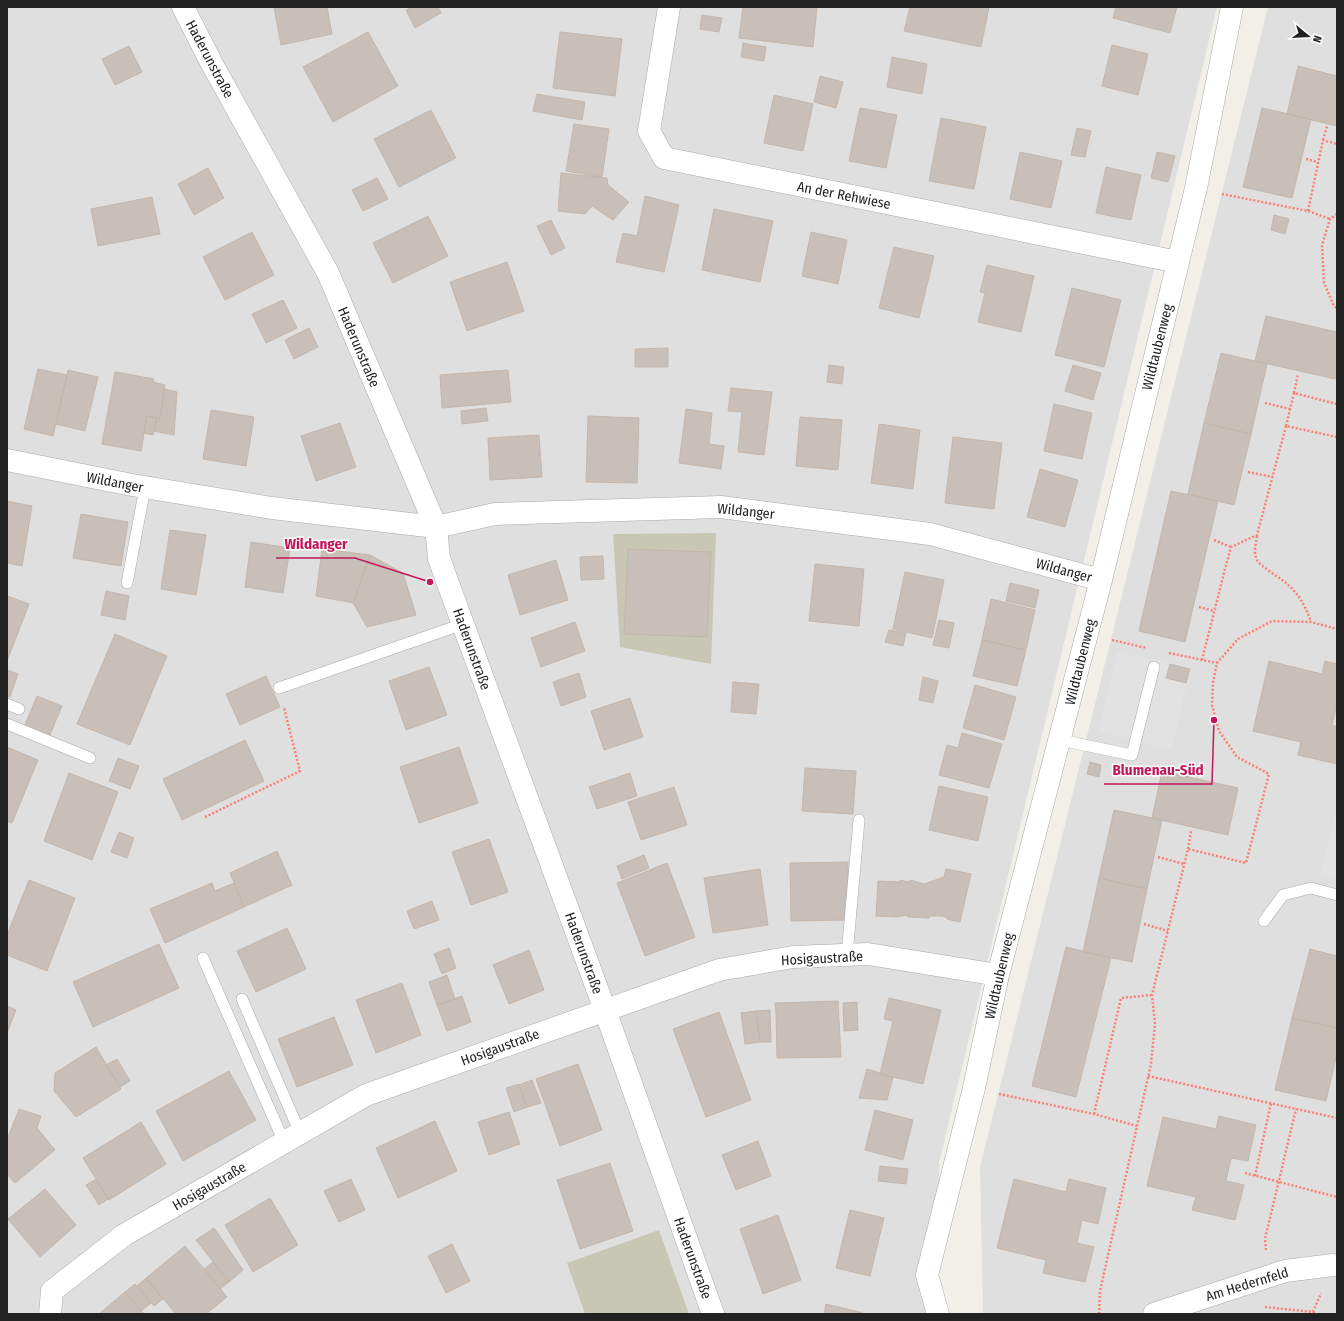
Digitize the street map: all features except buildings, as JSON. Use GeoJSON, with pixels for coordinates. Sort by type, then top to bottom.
{"type":"FeatureCollection","features":[{"type":"Feature","properties":{"kind":"street","name":"Haderunstraße"},"geometry":{"type":"LineString","coordinates":[[183,7],[212,64],[328,273],[436,526],[439,558],[605,1010],[713,1314]]}},
{"type":"Feature","properties":{"kind":"street","name":"An der Rehwiese"},"geometry":{"type":"LineString","coordinates":[[668,7],[649,131],[664,158],[1178,262]]}},
{"type":"Feature","properties":{"kind":"street","name":"Wildtaubenweg"},"geometry":{"type":"LineString","coordinates":[[938,1314],[927,1275],[974,1088],[998,974],[1101,580],[1196,188],[1232,7]]}},
{"type":"Feature","properties":{"kind":"street","name":"Wildanger"},"geometry":{"type":"LineString","coordinates":[[7,460],[146,488],[272,508],[436,526],[495,514],[721,507],[930,534],[1101,580]]}},
{"type":"Feature","properties":{"kind":"street","name":"Hosigaustraße"},"geometry":{"type":"LineString","coordinates":[[50,1314],[52,1291],[124,1235],[366,1095],[719,970],[793,957],[868,954],[998,974]]}},
{"type":"Feature","properties":{"kind":"street","name":"Am Hedernfeld"},"geometry":{"type":"LineString","coordinates":[[1154,1314],[1285,1271],[1336,1264]]}},
{"type":"Feature","properties":{"kind":"lane"},"geometry":{"type":"LineString","coordinates":[[127,583],[146,488]]}},
{"type":"Feature","properties":{"kind":"lane"},"geometry":{"type":"LineString","coordinates":[[279,688],[463,624]]}},
{"type":"Feature","properties":{"kind":"lane"},"geometry":{"type":"LineString","coordinates":[[1060,740],[1132,755],[1154,667]]}},
{"type":"Feature","properties":{"kind":"lane"},"geometry":{"type":"LineString","coordinates":[[7,704],[20,709]]}},
{"type":"Feature","properties":{"kind":"lane"},"geometry":{"type":"LineString","coordinates":[[7,724],[90,758]]}},
{"type":"Feature","properties":{"kind":"lane"},"geometry":{"type":"LineString","coordinates":[[847,955],[859,820]]}},
{"type":"Feature","properties":{"kind":"lane"},"geometry":{"type":"LineString","coordinates":[[1264,921],[1283,895],[1311,888],[1337,894]]}},
{"type":"Feature","properties":{"kind":"lane"},"geometry":{"type":"LineString","coordinates":[[203,958],[292,1138]]}},
{"type":"Feature","properties":{"kind":"lane"},"geometry":{"type":"LineString","coordinates":[[242,999],[292,1138]]}},
{"type":"Feature","properties":{"kind":"path"},"geometry":{"type":"LineString","coordinates":[[1308,210],[1327,126]]}},
{"type":"Feature","properties":{"kind":"path"},"geometry":{"type":"LineString","coordinates":[[1323,140],[1337,144]]}},
{"type":"Feature","properties":{"kind":"path"},"geometry":{"type":"LineString","coordinates":[[1306,159],[1318,162]]}},
{"type":"Feature","properties":{"kind":"path"},"geometry":{"type":"LineString","coordinates":[[1196,188],[1308,210],[1330,219]]}},
{"type":"Feature","properties":{"kind":"path"},"geometry":{"type":"LineString","coordinates":[[1337,214],[1330,219],[1322,245],[1324,283],[1334,306],[1337,308]]}},
{"type":"Feature","properties":{"kind":"path"},"geometry":{"type":"LineString","coordinates":[[1298,374],[1255,550],[1258,562],[1287,584],[1298,596],[1305,606],[1311,622]]}},
{"type":"Feature","properties":{"kind":"path"},"geometry":{"type":"LineString","coordinates":[[1294,393],[1337,404]]}},
{"type":"Feature","properties":{"kind":"path"},"geometry":{"type":"LineString","coordinates":[[1265,403],[1290,409]]}},
{"type":"Feature","properties":{"kind":"path"},"geometry":{"type":"LineString","coordinates":[[1286,426],[1337,437]]}},
{"type":"Feature","properties":{"kind":"path"},"geometry":{"type":"LineString","coordinates":[[1248,472],[1273,477]]}},
{"type":"Feature","properties":{"kind":"path"},"geometry":{"type":"LineString","coordinates":[[1214,540],[1231,547],[1258,535]]}},
{"type":"Feature","properties":{"kind":"path"},"geometry":{"type":"LineString","coordinates":[[1202,660],[1231,547]]}},
{"type":"Feature","properties":{"kind":"path"},"geometry":{"type":"LineString","coordinates":[[1199,607],[1214,611]]}},
{"type":"Feature","properties":{"kind":"path"},"geometry":{"type":"LineString","coordinates":[[1188,849],[1246,863],[1269,774],[1238,757],[1219,730],[1212,705],[1213,682],[1217,663],[1238,639],[1272,621],[1311,622],[1337,629]]}},
{"type":"Feature","properties":{"kind":"path"},"geometry":{"type":"LineString","coordinates":[[205,817],[300,771],[279,688]]}},
{"type":"Feature","properties":{"kind":"path"},"geometry":{"type":"LineString","coordinates":[[1098,1314],[1100,1291],[1151,1064],[1155,1024],[1152,995],[1188,849],[1191,831]]}},
{"type":"Feature","properties":{"kind":"path"},"geometry":{"type":"LineString","coordinates":[[1158,857],[1184,864]]}},
{"type":"Feature","properties":{"kind":"path"},"geometry":{"type":"LineString","coordinates":[[1144,924],[1168,931]]}},
{"type":"Feature","properties":{"kind":"path"},"geometry":{"type":"LineString","coordinates":[[1094,1114],[1121,998],[1152,995]]}},
{"type":"Feature","properties":{"kind":"path"},"geometry":{"type":"LineString","coordinates":[[1148,1076],[1337,1118]]}},
{"type":"Feature","properties":{"kind":"path"},"geometry":{"type":"LineString","coordinates":[[974,1088],[1094,1114],[1137,1126]]}},
{"type":"Feature","properties":{"kind":"path"},"geometry":{"type":"LineString","coordinates":[[1255,1176],[1271,1103]]}},
{"type":"Feature","properties":{"kind":"path"},"geometry":{"type":"LineString","coordinates":[[1267,1276],[1265,1239],[1296,1109]]}},
{"type":"Feature","properties":{"kind":"path"},"geometry":{"type":"LineString","coordinates":[[1245,1173],[1337,1197]]}},
{"type":"Feature","properties":{"kind":"path"},"geometry":{"type":"LineString","coordinates":[[1261,1308],[1267,1306],[1313,1312],[1315,1314]]}},
{"type":"Feature","properties":{"kind":"shaded area"},"geometry":{"type":"Polygon","coordinates":[[[7,7],[1217,7],[939,1163],[938,1314],[7,1314],[7,7]]]}},
{"type":"Feature","properties":{"kind":"shaded area"},"geometry":{"type":"Polygon","coordinates":[[[1268,7],[1337,7],[1337,1314],[983,1314],[980,1167],[1268,7]]]}},
{"type":"Feature","properties":{"kind":"shaded area"},"geometry":{"type":"Polygon","coordinates":[[[716,533],[711,664],[620,647],[613,534],[716,533]]]}},
{"type":"Feature","properties":{"kind":"shaded area"},"geometry":{"type":"Polygon","coordinates":[[[1117,652],[1191,667],[1171,750],[1099,731],[1117,652]]]}},
{"type":"Feature","properties":{"kind":"shaded area"},"geometry":{"type":"Polygon","coordinates":[[[1337,806],[1337,879],[1320,875],[1337,806]]]}},
{"type":"Feature","properties":{"kind":"shaded area"},"geometry":{"type":"Polygon","coordinates":[[[659,1230],[689,1314],[585,1314],[567,1263],[659,1230]]]}},
{"type":"Feature","properties":{"kind":"place","name":"Wildanger"},"geometry":{"type":"Point","coordinates":[430,582]}},
{"type":"Feature","properties":{"kind":"place","name":"Blumenau-Süd"},"geometry":{"type":"Point","coordinates":[1214,720]}}]}
